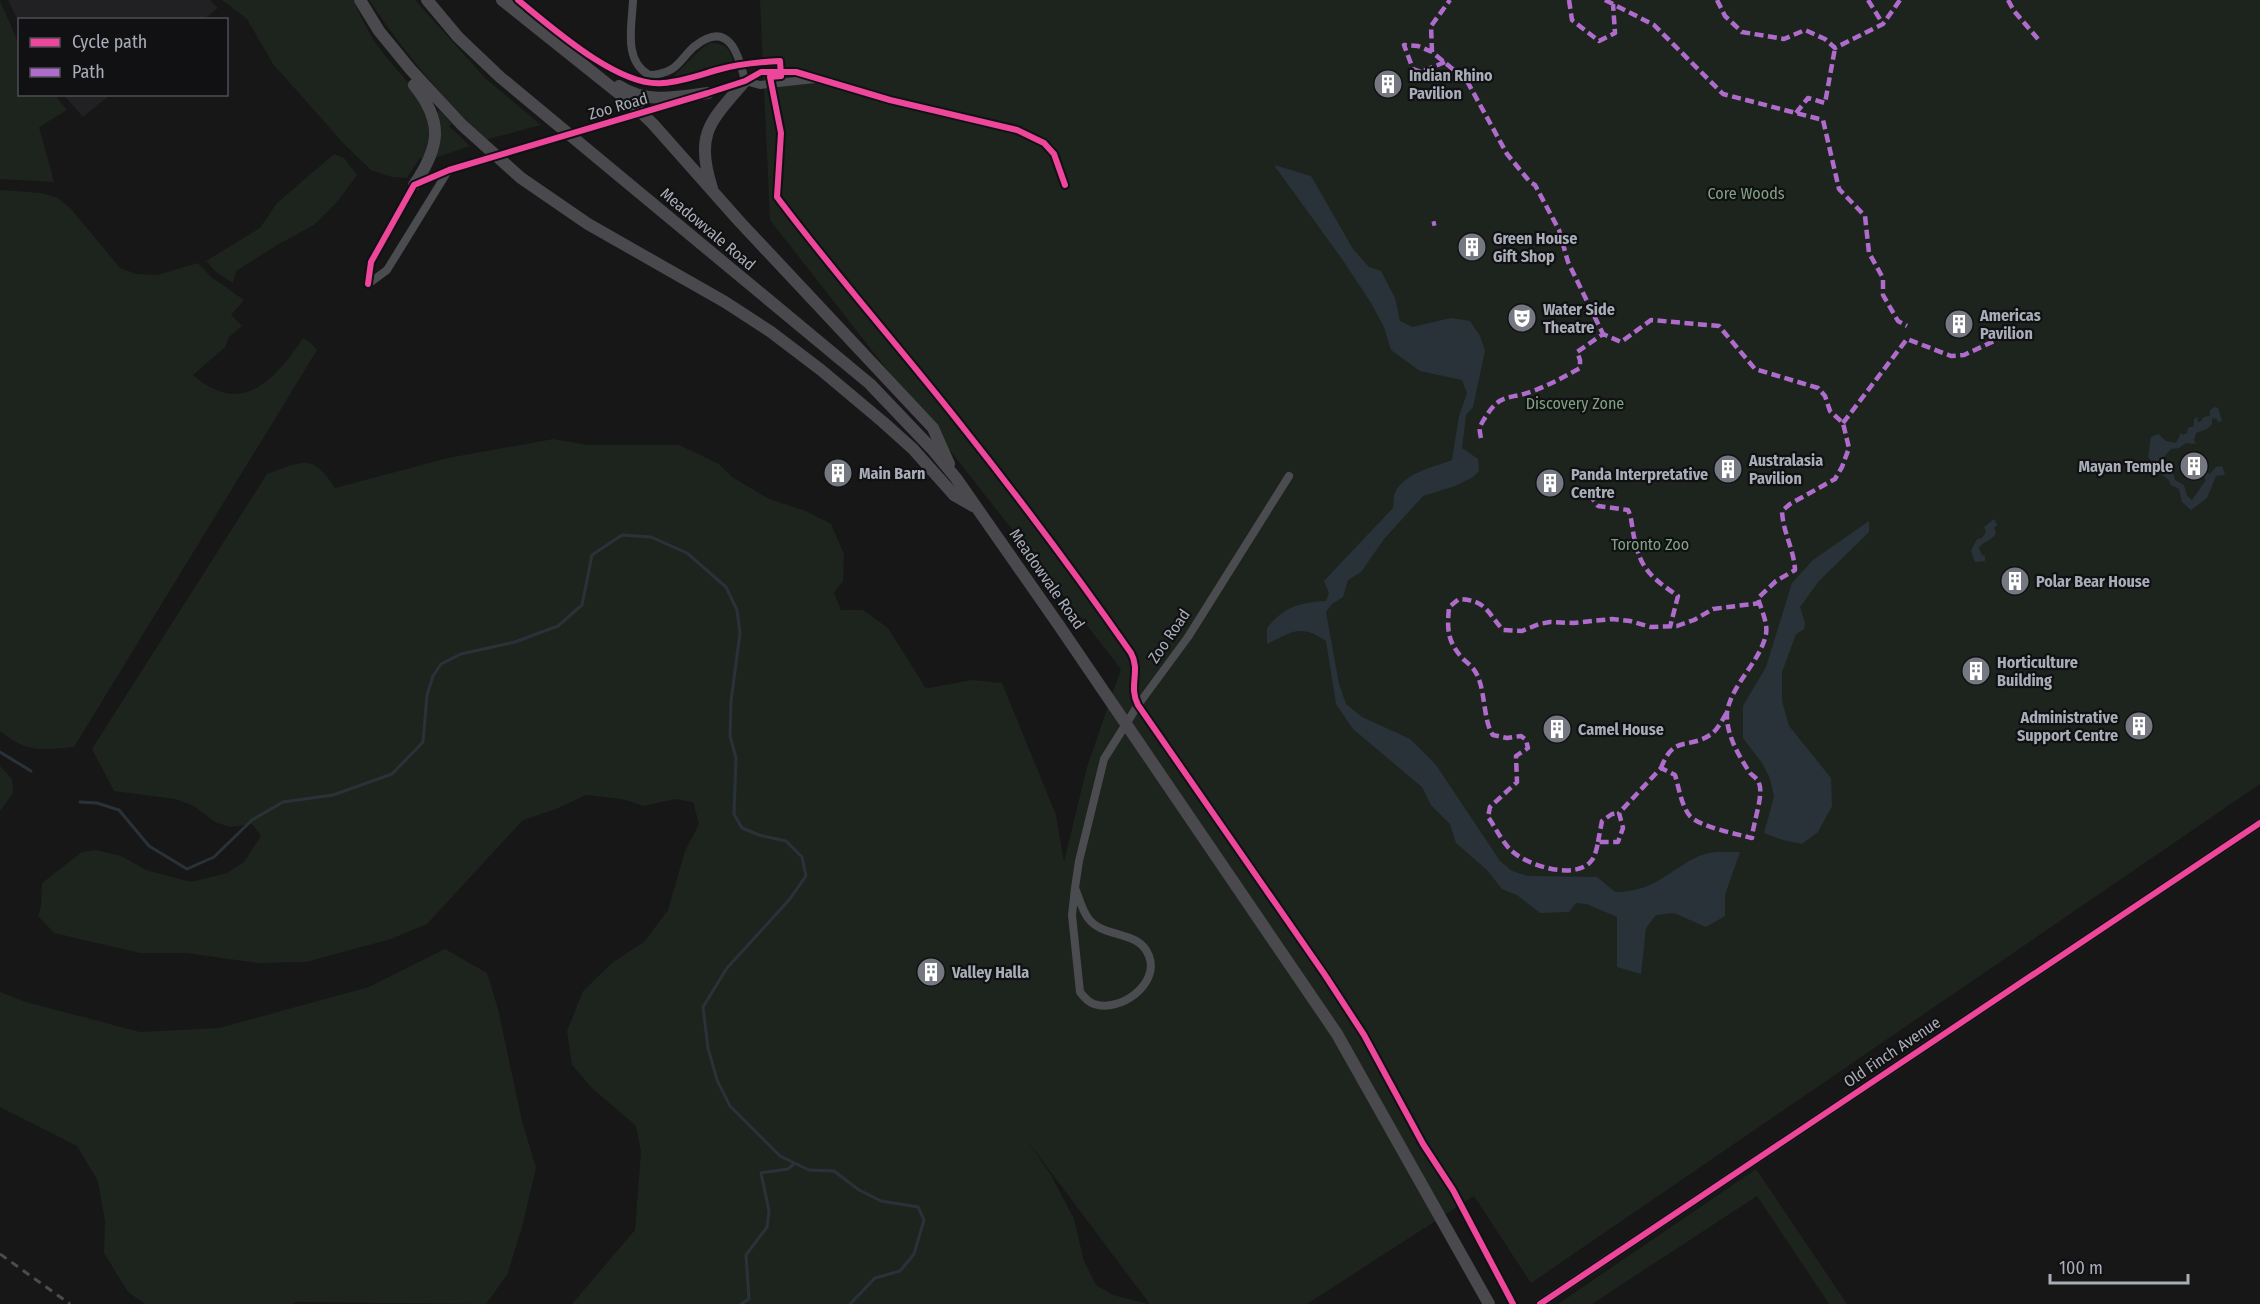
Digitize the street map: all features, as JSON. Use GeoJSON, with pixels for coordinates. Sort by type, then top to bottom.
{"type":"FeatureCollection","features":[{"type":"Feature","properties":{"kind":"main road"},"geometry":{"type":"LineString","coordinates":[[360,0],[425,99],[432,115],[435,137],[433,146],[428,164],[414,185]]}},
{"type":"Feature","properties":{"kind":"main road","name":"Meadowvale Road"},"geometry":{"type":"LineString","coordinates":[[427,0],[458,37],[500,77],[870,384],[924,440],[956,478],[1337,1034],[1489,1304]]}},
{"type":"Feature","properties":{"kind":"main road"},"geometry":{"type":"LineString","coordinates":[[502,0],[642,114],[933,428],[956,478]]}},
{"type":"Feature","properties":{"kind":"main road"},"geometry":{"type":"LineString","coordinates":[[379,31],[462,126],[520,178],[588,224],[725,302],[771,332],[821,370],[913,448],[954,495],[977,508]]}},
{"type":"Feature","properties":{"kind":"main road"},"geometry":{"type":"LineString","coordinates":[[568,52],[628,92],[643,97],[664,99],[708,93]]}},
{"type":"Feature","properties":{"kind":"main road"},"geometry":{"type":"LineString","coordinates":[[714,192],[705,160],[709,125],[745,81]]}},
{"type":"Feature","properties":{"kind":"street"},"geometry":{"type":"LineString","coordinates":[[633,0],[631,42],[633,60],[640,70],[649,75],[669,71],[696,45],[710,37],[716,37],[730,42],[735,48],[745,81]]}},
{"type":"Feature","properties":{"kind":"street","name":"Zoo Road"},"geometry":{"type":"LineString","coordinates":[[414,185],[449,170],[642,114],[745,81],[761,72],[780,71],[796,72],[890,100],[1017,130],[1044,143],[1057,160],[1065,185]]}},
{"type":"Feature","properties":{"kind":"street","name":"Zoo Road"},"geometry":{"type":"LineString","coordinates":[[745,81],[760,85],[820,78]]}},
{"type":"Feature","properties":{"kind":"street"},"geometry":{"type":"LineString","coordinates":[[414,185],[371,262],[368,284],[387,270],[449,170]]}},
{"type":"Feature","properties":{"kind":"street","name":"Zoo Road"},"geometry":{"type":"LineString","coordinates":[[1075,888],[1089,919],[1101,929],[1134,939],[1148,952],[1152,967],[1150,975],[1134,995],[1126,1000],[1105,1005],[1093,1004],[1080,992],[1072,915],[1075,888],[1079,861],[1100,770],[1110,748],[1126,723],[1188,636],[1289,476]]}},
{"type":"Feature","properties":{"kind":"street","name":"Old Finch Avenue"},"geometry":{"type":"LineString","coordinates":[[1540,1304],[2260,822]]}},
{"type":"Feature","properties":{"kind":"shaded area"},"geometry":{"type":"Polygon","coordinates":[[[8,0],[210,0],[218,8],[205,18],[18,18],[18,21],[8,0]]]}},
{"type":"Feature","properties":{"kind":"shaded area"},"geometry":{"type":"Polygon","coordinates":[[[65,96],[109,96],[83,117],[65,96]]]}},
{"type":"Feature","properties":{"kind":"shaded area"},"geometry":{"type":"Polygon","coordinates":[[[1274,165],[1311,176],[1353,249],[1369,267],[1381,271],[1395,298],[1400,321],[1412,327],[1451,318],[1470,321],[1480,336],[1485,351],[1473,407],[1466,415],[1462,448],[1478,459],[1479,471],[1473,477],[1455,486],[1423,496],[1384,539],[1361,572],[1348,580],[1343,597],[1332,604],[1326,612],[1339,684],[1346,704],[1362,717],[1410,739],[1436,765],[1500,861],[1512,871],[1528,876],[1597,877],[1615,892],[1629,891],[1651,885],[1704,854],[1740,852],[1725,895],[1725,916],[1706,927],[1674,913],[1656,915],[1646,928],[1641,974],[1617,967],[1617,917],[1587,904],[1576,903],[1569,912],[1540,913],[1517,895],[1502,889],[1487,870],[1456,843],[1450,824],[1431,805],[1422,787],[1353,729],[1336,704],[1326,641],[1310,632],[1297,631],[1267,644],[1267,628],[1286,610],[1308,603],[1326,601],[1329,593],[1324,581],[1393,508],[1394,495],[1405,480],[1452,460],[1459,416],[1467,393],[1462,380],[1420,371],[1391,350],[1384,327],[1371,303],[1274,165]]]}},
{"type":"Feature","properties":{"kind":"shaded area"},"geometry":{"type":"Polygon","coordinates":[[[2218,408],[2222,421],[2218,422],[2217,419],[2212,418],[2212,424],[2207,429],[2196,433],[2194,440],[2196,444],[2186,443],[2179,448],[2171,449],[2163,458],[2163,463],[2172,469],[2175,480],[2184,485],[2187,496],[2192,500],[2206,480],[2202,475],[2205,471],[2210,474],[2216,467],[2222,466],[2225,475],[2216,476],[2207,498],[2191,510],[2182,502],[2179,489],[2171,485],[2148,457],[2151,437],[2158,434],[2166,441],[2176,443],[2181,433],[2183,435],[2187,433],[2188,428],[2194,426],[2194,419],[2198,417],[2197,421],[2200,422],[2204,417],[2210,416],[2210,410],[2218,408]]]}},
{"type":"Feature","properties":{"kind":"shaded area"},"geometry":{"type":"Polygon","coordinates":[[[1994,519],[1997,525],[1994,528],[1996,533],[1979,548],[1985,556],[1985,561],[1975,562],[1971,551],[1977,539],[1982,538],[1986,532],[1984,527],[1994,519]]]}},
{"type":"Feature","properties":{"kind":"shaded area"},"geometry":{"type":"Polygon","coordinates":[[[1869,521],[1869,532],[1819,581],[1800,607],[1805,623],[1804,629],[1796,634],[1782,672],[1782,701],[1789,726],[1831,778],[1832,806],[1818,832],[1802,844],[1783,840],[1764,833],[1774,797],[1770,778],[1743,738],[1743,706],[1766,667],[1792,583],[1813,560],[1869,521]]]}},
{"type":"Feature","properties":{"kind":"green space"},"geometry":{"type":"Polygon","coordinates":[[[222,0],[353,0],[376,44],[420,98],[429,123],[424,158],[420,158],[407,178],[392,177],[371,170],[345,145],[273,64],[247,19],[222,0]]]}},
{"type":"Feature","properties":{"kind":"green space"},"geometry":{"type":"Polygon","coordinates":[[[369,0],[415,0],[485,78],[541,125],[485,140],[424,73],[369,0]]]}},
{"type":"Feature","properties":{"kind":"green space","name":"Toronto Zoo"},"geometry":{"type":"Polygon","coordinates":[[[760,0],[2260,0],[2260,784],[1531,1283],[1474,1196],[1307,1304],[1148,1304],[572,1304],[635,1230],[641,1152],[636,1126],[592,1088],[572,1065],[567,1031],[583,991],[612,963],[644,942],[668,910],[685,851],[699,824],[693,802],[675,799],[644,806],[622,799],[586,795],[556,809],[523,820],[427,924],[391,939],[306,962],[258,963],[186,953],[140,953],[54,933],[38,916],[42,883],[82,852],[96,850],[121,856],[146,870],[191,882],[227,873],[244,862],[261,836],[252,824],[230,827],[215,822],[194,806],[175,799],[114,791],[92,749],[267,474],[306,463],[320,469],[335,488],[448,458],[553,439],[588,445],[679,445],[719,464],[732,477],[769,499],[806,511],[831,524],[844,554],[843,581],[834,593],[841,610],[863,610],[888,628],[925,687],[972,680],[1002,683],[1056,815],[1064,862],[1087,767],[1121,669],[770,220],[760,0]],[[1026,1139],[1051,1175],[1074,1219],[1084,1261],[1096,1285],[1113,1295],[1149,1303],[1026,1139]]]}},
{"type":"Feature","properties":{"kind":"green space"},"geometry":{"type":"Polygon","coordinates":[[[0,1],[18,42],[18,96],[56,96],[67,110],[39,127],[54,182],[0,179],[0,1]]]}},
{"type":"Feature","properties":{"kind":"green space"},"geometry":{"type":"Polygon","coordinates":[[[710,43],[720,44],[726,48],[731,54],[733,63],[672,78],[700,50],[710,43]]]}},
{"type":"Feature","properties":{"kind":"green space"},"geometry":{"type":"Polygon","coordinates":[[[438,109],[452,124],[449,126],[470,146],[435,158],[438,109]]]}},
{"type":"Feature","properties":{"kind":"green space"},"geometry":{"type":"Polygon","coordinates":[[[334,154],[344,158],[357,175],[337,202],[314,225],[236,271],[233,283],[215,271],[206,261],[260,228],[277,203],[334,154]]]}},
{"type":"Feature","properties":{"kind":"green space"},"geometry":{"type":"Polygon","coordinates":[[[0,190],[41,193],[58,198],[71,209],[120,268],[136,274],[157,275],[198,263],[211,277],[244,300],[231,315],[242,326],[229,337],[225,347],[193,375],[211,387],[227,393],[242,393],[256,388],[269,380],[281,368],[303,338],[317,350],[74,747],[52,749],[27,747],[0,731],[0,190]]]}},
{"type":"Feature","properties":{"kind":"green space"},"geometry":{"type":"Polygon","coordinates":[[[0,766],[12,779],[13,793],[0,811],[0,766]]]}},
{"type":"Feature","properties":{"kind":"green space"},"geometry":{"type":"Polygon","coordinates":[[[445,949],[487,973],[498,1009],[522,1121],[536,1168],[522,1227],[507,1275],[486,1304],[296,1302],[293,1304],[145,1304],[128,1292],[104,1253],[105,1221],[98,1181],[77,1146],[0,1107],[0,992],[26,1002],[140,1032],[219,1028],[369,987],[445,949]]]}},
{"type":"Feature","properties":{"kind":"green space"},"geometry":{"type":"Polygon","coordinates":[[[1756,1169],[1847,1304],[1829,1304],[1757,1196],[1592,1304],[1558,1304],[1756,1169]]]}},
{"type":"Feature","properties":{"kind":"waterway"},"geometry":{"type":"LineString","coordinates":[[80,802],[97,803],[119,810],[149,846],[187,869],[214,857],[252,820],[283,802],[333,795],[392,774],[423,742],[427,695],[433,676],[441,664],[461,654],[515,642],[558,626],[582,605],[592,555],[622,535],[651,537],[687,553],[726,587],[737,610],[740,633],[731,701],[730,736],[736,758],[734,814],[742,828],[759,835],[786,841],[802,857],[806,876],[789,900],[727,968],[703,1007],[708,1048],[717,1080],[730,1106],[780,1156],[809,1170],[834,1171],[859,1190],[881,1201],[918,1207],[924,1220],[914,1254],[900,1271],[875,1278],[850,1304]]}},
{"type":"Feature","properties":{"kind":"waterway"},"geometry":{"type":"LineString","coordinates":[[0,752],[31,771]]}},
{"type":"Feature","properties":{"kind":"waterway"},"geometry":{"type":"LineString","coordinates":[[741,1304],[749,1299],[746,1255],[767,1227],[769,1211],[761,1173],[788,1169],[794,1164]]}},
{"type":"Feature","properties":{"kind":"railway"},"geometry":{"type":"LineString","coordinates":[[0,1254],[70,1304]]}},
{"type":"Feature","properties":{"kind":"marked path"},"geometry":{"type":"LineString","coordinates":[[1432,52],[1431,26],[1450,0]]}},
{"type":"Feature","properties":{"kind":"marked path"},"geometry":{"type":"LineString","coordinates":[[1569,0],[1572,20],[1599,41],[1615,33],[1613,4]]}},
{"type":"Feature","properties":{"kind":"marked path"},"geometry":{"type":"LineString","coordinates":[[1605,0],[1654,25],[1723,94],[1823,120],[1839,189],[1865,216],[1869,253],[1883,278],[1883,295],[1898,321],[1907,326]]}},
{"type":"Feature","properties":{"kind":"marked path"},"geometry":{"type":"LineString","coordinates":[[1717,0],[1725,16],[1742,32],[1784,39],[1805,30],[1825,39],[1835,48],[1883,24],[1900,0]]}},
{"type":"Feature","properties":{"kind":"marked path"},"geometry":{"type":"LineString","coordinates":[[1868,0],[1883,24]]}},
{"type":"Feature","properties":{"kind":"marked path"},"geometry":{"type":"LineString","coordinates":[[2008,0],[2014,11],[2038,39]]}},
{"type":"Feature","properties":{"kind":"marked path"},"geometry":{"type":"LineString","coordinates":[[1445,62],[1421,72],[1413,69],[1404,45],[1418,46],[1432,52],[1467,81],[1507,154],[1535,185],[1559,230],[1568,262],[1603,334]]}},
{"type":"Feature","properties":{"kind":"marked path"},"geometry":{"type":"LineString","coordinates":[[1796,113],[1808,98],[1825,103],[1835,48]]}},
{"type":"Feature","properties":{"kind":"marked path"},"geometry":{"type":"LineString","coordinates":[[1432,224],[1436,223]]}},
{"type":"Feature","properties":{"kind":"marked path"},"geometry":{"type":"LineString","coordinates":[[1481,438],[1482,423],[1500,401],[1539,389],[1580,368],[1577,352],[1603,334],[1621,342],[1651,320],[1719,326],[1755,369],[1818,388],[1825,396],[1830,411],[1843,423],[1849,448],[1835,479],[1790,504],[1782,511],[1795,570],[1776,581],[1758,598],[1759,602],[1761,607],[1764,616],[1766,634],[1758,654],[1729,703],[1727,721],[1731,737],[1750,773],[1758,780],[1760,788],[1752,838],[1719,830],[1695,820],[1684,807],[1675,775],[1661,768],[1619,813],[1623,828],[1618,842],[1598,842],[1593,858],[1585,866],[1576,870],[1553,869],[1520,857],[1506,845],[1488,817],[1490,807],[1517,782],[1516,756],[1528,748],[1526,740],[1521,736],[1507,738],[1493,735],[1490,730],[1478,677],[1451,641],[1448,629],[1449,607],[1459,599],[1475,602],[1485,608],[1503,630],[1522,631],[1550,622],[1573,623],[1612,619],[1651,627],[1677,626],[1694,620],[1713,609],[1760,603]]}},
{"type":"Feature","properties":{"kind":"marked path"},"geometry":{"type":"LineString","coordinates":[[1843,423],[1907,339],[1951,356],[1964,355],[2020,329]]}},
{"type":"Feature","properties":{"kind":"marked path"},"geometry":{"type":"LineString","coordinates":[[1589,494],[1598,506],[1628,510],[1637,548],[1648,572],[1678,596],[1670,627]]}},
{"type":"Feature","properties":{"kind":"marked path"},"geometry":{"type":"LineString","coordinates":[[1661,768],[1666,757],[1676,747],[1713,733],[1727,712]]}},
{"type":"Feature","properties":{"kind":"marked path"},"geometry":{"type":"LineString","coordinates":[[1598,842],[1602,821],[1612,814],[1619,813]]}},
{"type":"Feature","properties":{"kind":"cycle path"},"geometry":{"type":"LineString","coordinates":[[518,0],[586,54],[626,76],[645,82],[663,83],[684,80],[733,66],[780,61],[781,76],[770,77],[781,133],[777,197],[987,457],[1131,653],[1135,666],[1134,691],[1138,705],[1364,1035],[1423,1144],[1453,1190],[1513,1304]]}},
{"type":"Feature","properties":{"kind":"cycle path"},"geometry":{"type":"LineString","coordinates":[[368,284],[371,262],[414,185],[449,170],[745,81],[761,72],[796,72],[890,100],[1017,130],[1044,143],[1054,154],[1065,185]]}},
{"type":"Feature","properties":{"kind":"cycle path"},"geometry":{"type":"LineString","coordinates":[[1540,1304],[2260,823]]}},
{"type":"Feature","properties":{"kind":"place","name":"Indian Rhino Pavilion"},"geometry":{"type":"Point","coordinates":[1388,84]}},
{"type":"Feature","properties":{"kind":"place","name":"Green House Gift Shop"},"geometry":{"type":"Point","coordinates":[1472,247]}},
{"type":"Feature","properties":{"kind":"place","name":"Water Side Theatre"},"geometry":{"type":"Point","coordinates":[1522,318]}},
{"type":"Feature","properties":{"kind":"place","name":"Americas Pavilion"},"geometry":{"type":"Point","coordinates":[1959,324]}},
{"type":"Feature","properties":{"kind":"place","name":"Mayan Temple"},"geometry":{"type":"Point","coordinates":[2194,466]}},
{"type":"Feature","properties":{"kind":"place","name":"Australasia Pavilion"},"geometry":{"type":"Point","coordinates":[1728,469]}},
{"type":"Feature","properties":{"kind":"place","name":"Main Barn"},"geometry":{"type":"Point","coordinates":[838,473]}},
{"type":"Feature","properties":{"kind":"place","name":"Panda Interpretative Centre"},"geometry":{"type":"Point","coordinates":[1550,483]}},
{"type":"Feature","properties":{"kind":"place","name":"Polar Bear House"},"geometry":{"type":"Point","coordinates":[2015,581]}},
{"type":"Feature","properties":{"kind":"place","name":"Horticulture Building"},"geometry":{"type":"Point","coordinates":[1976,671]}},
{"type":"Feature","properties":{"kind":"place","name":"Administrative Support Centre"},"geometry":{"type":"Point","coordinates":[2139,726]}},
{"type":"Feature","properties":{"kind":"place","name":"Camel House"},"geometry":{"type":"Point","coordinates":[1557,729]}},
{"type":"Feature","properties":{"kind":"place","name":"Valley Halla"},"geometry":{"type":"Point","coordinates":[931,972]}},
{"type":"Feature","properties":{"kind":"park label","name":"Core Woods"},"geometry":{"type":"Point","coordinates":[1746,193]}},
{"type":"Feature","properties":{"kind":"park label","name":"Discovery Zone"},"geometry":{"type":"Point","coordinates":[1575,403]}}]}
